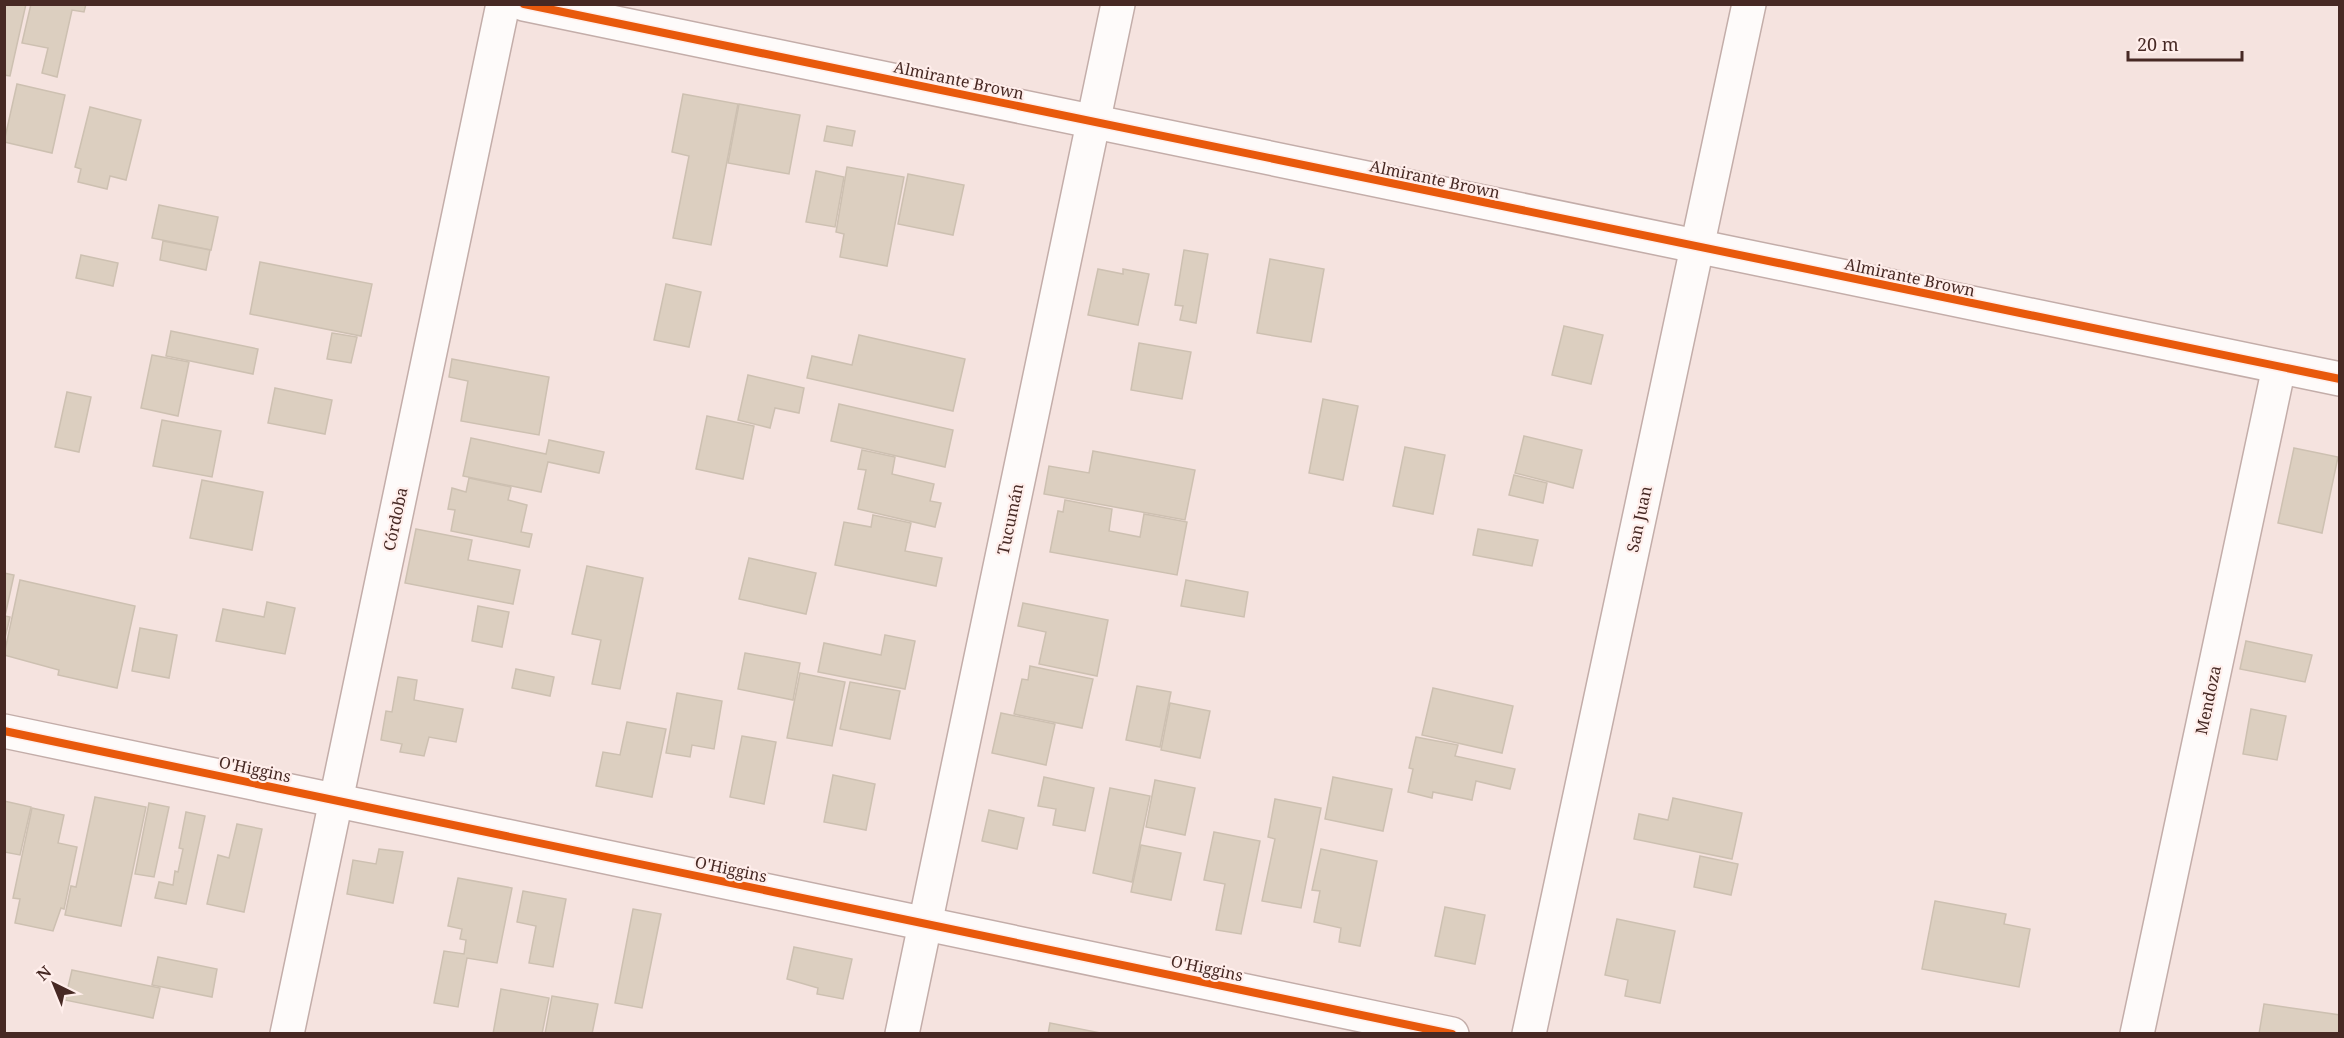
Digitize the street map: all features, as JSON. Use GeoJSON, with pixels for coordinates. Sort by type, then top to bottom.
{"type":"FeatureCollection","features":[{"type":"Feature","properties":{"kind":"street","name":"Córdoba"},"geometry":{"type":"LineString","coordinates":[[287,1034],[503,4]]}},
{"type":"Feature","properties":{"kind":"street","name":"Almirante Brown"},"geometry":{"type":"LineString","coordinates":[[524,4],[2340,380]]}},
{"type":"Feature","properties":{"kind":"street","name":"Tucumán"},"geometry":{"type":"LineString","coordinates":[[902,1034],[1118,4]]}},
{"type":"Feature","properties":{"kind":"street","name":"San Juan"},"geometry":{"type":"LineString","coordinates":[[1529,1034],[1749,4]]}},
{"type":"Feature","properties":{"kind":"street","name":"Mendoza"},"geometry":{"type":"LineString","coordinates":[[2137,1034],[2279,367]]}},
{"type":"Feature","properties":{"kind":"street","name":"O'Higgins"},"geometry":{"type":"LineString","coordinates":[[4,731],[1452,1034]]}},
{"type":"Feature","properties":{"kind":"building"},"geometry":{"type":"Polygon","coordinates":[[[4,4],[26,4],[10,76],[4,75],[4,4]]]}},
{"type":"Feature","properties":{"kind":"building"},"geometry":{"type":"Polygon","coordinates":[[[31,4],[86,4],[84,12],[72,10],[57,77],[42,73],[48,48],[22,43],[31,4]]]}},
{"type":"Feature","properties":{"kind":"building"},"geometry":{"type":"Polygon","coordinates":[[[17,84],[65,95],[52,153],[4,142],[17,84]]]}},
{"type":"Feature","properties":{"kind":"building"},"geometry":{"type":"Polygon","coordinates":[[[683,94],[738,104],[711,245],[673,238],[689,156],[672,152],[683,94]]]}},
{"type":"Feature","properties":{"kind":"building"},"geometry":{"type":"Polygon","coordinates":[[[739,104],[800,115],[789,174],[728,163],[739,104]]]}},
{"type":"Feature","properties":{"kind":"building"},"geometry":{"type":"Polygon","coordinates":[[[90,107],[141,120],[126,180],[110,176],[107,189],[78,182],[81,169],[75,167],[90,107]]]}},
{"type":"Feature","properties":{"kind":"building"},"geometry":{"type":"Polygon","coordinates":[[[827,126],[855,131],[852,146],[824,141],[827,126]]]}},
{"type":"Feature","properties":{"kind":"building"},"geometry":{"type":"Polygon","coordinates":[[[847,167],[904,177],[887,266],[840,257],[844,234],[836,232],[847,167]]]}},
{"type":"Feature","properties":{"kind":"building"},"geometry":{"type":"Polygon","coordinates":[[[816,171],[844,177],[835,227],[806,222],[816,171]]]}},
{"type":"Feature","properties":{"kind":"building"},"geometry":{"type":"Polygon","coordinates":[[[908,174],[964,185],[953,235],[898,224],[908,174]]]}},
{"type":"Feature","properties":{"kind":"building"},"geometry":{"type":"Polygon","coordinates":[[[159,205],[218,217],[211,250],[152,238],[159,205]]]}},
{"type":"Feature","properties":{"kind":"building"},"geometry":{"type":"Polygon","coordinates":[[[163,241],[210,250],[206,270],[160,260],[163,241]]]}},
{"type":"Feature","properties":{"kind":"building"},"geometry":{"type":"Polygon","coordinates":[[[1184,250],[1208,254],[1196,323],[1180,320],[1183,306],[1175,305],[1184,250]]]}},
{"type":"Feature","properties":{"kind":"building"},"geometry":{"type":"Polygon","coordinates":[[[81,255],[118,263],[113,286],[76,278],[81,255]]]}},
{"type":"Feature","properties":{"kind":"building"},"geometry":{"type":"Polygon","coordinates":[[[1270,259],[1324,269],[1311,342],[1257,333],[1270,259]]]}},
{"type":"Feature","properties":{"kind":"building"},"geometry":{"type":"Polygon","coordinates":[[[260,262],[372,284],[361,336],[250,314],[260,262]]]}},
{"type":"Feature","properties":{"kind":"building"},"geometry":{"type":"Polygon","coordinates":[[[1098,269],[1123,274],[1123,269],[1149,274],[1138,325],[1088,315],[1098,269]]]}},
{"type":"Feature","properties":{"kind":"building"},"geometry":{"type":"Polygon","coordinates":[[[666,284],[701,292],[689,347],[654,340],[666,284]]]}},
{"type":"Feature","properties":{"kind":"building"},"geometry":{"type":"Polygon","coordinates":[[[1564,326],[1603,335],[1591,384],[1552,375],[1564,326]]]}},
{"type":"Feature","properties":{"kind":"building"},"geometry":{"type":"Polygon","coordinates":[[[171,331],[258,349],[253,374],[166,356],[171,331]]]}},
{"type":"Feature","properties":{"kind":"building"},"geometry":{"type":"Polygon","coordinates":[[[332,333],[357,337],[351,363],[327,359],[332,333]]]}},
{"type":"Feature","properties":{"kind":"building"},"geometry":{"type":"Polygon","coordinates":[[[859,335],[965,359],[953,411],[807,378],[812,356],[852,365],[859,335]]]}},
{"type":"Feature","properties":{"kind":"building"},"geometry":{"type":"Polygon","coordinates":[[[1139,343],[1191,352],[1182,399],[1131,390],[1139,343]]]}},
{"type":"Feature","properties":{"kind":"building"},"geometry":{"type":"Polygon","coordinates":[[[152,355],[189,362],[178,416],[141,408],[152,355]]]}},
{"type":"Feature","properties":{"kind":"building"},"geometry":{"type":"Polygon","coordinates":[[[452,359],[549,377],[539,435],[461,421],[468,381],[449,377],[452,359]]]}},
{"type":"Feature","properties":{"kind":"building"},"geometry":{"type":"Polygon","coordinates":[[[748,375],[804,388],[799,413],[775,408],[770,428],[738,420],[748,375]]]}},
{"type":"Feature","properties":{"kind":"building"},"geometry":{"type":"Polygon","coordinates":[[[275,388],[332,400],[325,434],[268,423],[275,388]]]}},
{"type":"Feature","properties":{"kind":"building"},"geometry":{"type":"Polygon","coordinates":[[[67,392],[91,397],[79,452],[55,447],[67,392]]]}},
{"type":"Feature","properties":{"kind":"building"},"geometry":{"type":"Polygon","coordinates":[[[1323,399],[1358,406],[1343,480],[1309,473],[1323,399]]]}},
{"type":"Feature","properties":{"kind":"building"},"geometry":{"type":"Polygon","coordinates":[[[839,404],[953,430],[945,467],[831,441],[839,404]]]}},
{"type":"Feature","properties":{"kind":"building"},"geometry":{"type":"Polygon","coordinates":[[[707,416],[754,426],[743,479],[696,469],[707,416]]]}},
{"type":"Feature","properties":{"kind":"building"},"geometry":{"type":"Polygon","coordinates":[[[162,420],[221,431],[212,477],[153,466],[162,420]]]}},
{"type":"Feature","properties":{"kind":"building"},"geometry":{"type":"Polygon","coordinates":[[[1524,436],[1582,450],[1573,488],[1515,473],[1524,436]]]}},
{"type":"Feature","properties":{"kind":"building"},"geometry":{"type":"Polygon","coordinates":[[[471,438],[546,454],[549,440],[604,452],[599,473],[548,462],[541,492],[463,476],[471,438]]]}},
{"type":"Feature","properties":{"kind":"building"},"geometry":{"type":"Polygon","coordinates":[[[1405,447],[1445,455],[1433,514],[1393,506],[1405,447]]]}},
{"type":"Feature","properties":{"kind":"building"},"geometry":{"type":"Polygon","coordinates":[[[2294,448],[2338,457],[2322,533],[2278,523],[2294,448]]]}},
{"type":"Feature","properties":{"kind":"building"},"geometry":{"type":"Polygon","coordinates":[[[862,450],[895,457],[892,474],[934,484],[930,501],[941,503],[935,527],[858,509],[866,470],[858,469],[862,450]]]}},
{"type":"Feature","properties":{"kind":"building"},"geometry":{"type":"Polygon","coordinates":[[[1093,451],[1195,470],[1185,520],[1044,494],[1049,466],[1089,473],[1093,451]]]}},
{"type":"Feature","properties":{"kind":"building"},"geometry":{"type":"Polygon","coordinates":[[[1514,475],[1547,483],[1543,503],[1509,495],[1514,475]]]}},
{"type":"Feature","properties":{"kind":"building"},"geometry":{"type":"Polygon","coordinates":[[[469,478],[511,487],[508,500],[527,505],[521,532],[532,534],[529,547],[451,531],[455,510],[448,509],[452,488],[466,492],[469,478]]]}},
{"type":"Feature","properties":{"kind":"building"},"geometry":{"type":"Polygon","coordinates":[[[202,480],[263,492],[252,550],[190,538],[202,480]]]}},
{"type":"Feature","properties":{"kind":"building"},"geometry":{"type":"Polygon","coordinates":[[[1065,500],[1112,509],[1109,531],[1140,537],[1144,514],[1187,522],[1177,575],[1050,552],[1058,511],[1063,512],[1065,500]]]}},
{"type":"Feature","properties":{"kind":"building"},"geometry":{"type":"Polygon","coordinates":[[[873,515],[911,523],[905,551],[942,558],[936,586],[835,565],[844,522],[871,527],[873,515]]]}},
{"type":"Feature","properties":{"kind":"building"},"geometry":{"type":"Polygon","coordinates":[[[416,529],[472,540],[468,560],[520,570],[513,604],[405,583],[416,529]]]}},
{"type":"Feature","properties":{"kind":"building"},"geometry":{"type":"Polygon","coordinates":[[[1478,529],[1538,540],[1532,566],[1473,555],[1478,529]]]}},
{"type":"Feature","properties":{"kind":"building"},"geometry":{"type":"Polygon","coordinates":[[[749,558],[816,573],[806,614],[739,599],[749,558]]]}},
{"type":"Feature","properties":{"kind":"building"},"geometry":{"type":"Polygon","coordinates":[[[587,566],[643,578],[620,689],[592,684],[601,640],[572,634],[587,566]]]}},
{"type":"Feature","properties":{"kind":"building"},"geometry":{"type":"Polygon","coordinates":[[[4,573],[14,575],[5,616],[10,617],[4,642],[4,573]]]}},
{"type":"Feature","properties":{"kind":"building"},"geometry":{"type":"Polygon","coordinates":[[[20,580],[135,606],[117,688],[58,675],[59,670],[4,655],[20,580]]]}},
{"type":"Feature","properties":{"kind":"building"},"geometry":{"type":"Polygon","coordinates":[[[1186,580],[1248,592],[1244,617],[1181,606],[1186,580]]]}},
{"type":"Feature","properties":{"kind":"building"},"geometry":{"type":"Polygon","coordinates":[[[267,602],[295,608],[285,654],[216,641],[223,609],[264,617],[267,602]]]}},
{"type":"Feature","properties":{"kind":"building"},"geometry":{"type":"Polygon","coordinates":[[[1023,603],[1108,620],[1097,676],[1039,664],[1046,632],[1018,626],[1023,603]]]}},
{"type":"Feature","properties":{"kind":"building"},"geometry":{"type":"Polygon","coordinates":[[[478,606],[509,612],[502,647],[472,641],[478,606]]]}},
{"type":"Feature","properties":{"kind":"building"},"geometry":{"type":"Polygon","coordinates":[[[140,628],[177,635],[169,678],[132,671],[140,628]]]}},
{"type":"Feature","properties":{"kind":"building"},"geometry":{"type":"Polygon","coordinates":[[[885,635],[915,641],[905,689],[818,672],[824,643],[881,655],[885,635]]]}},
{"type":"Feature","properties":{"kind":"building"},"geometry":{"type":"Polygon","coordinates":[[[2246,641],[2312,655],[2305,682],[2240,669],[2246,641]]]}},
{"type":"Feature","properties":{"kind":"building"},"geometry":{"type":"Polygon","coordinates":[[[745,653],[800,663],[793,700],[738,689],[745,653]]]}},
{"type":"Feature","properties":{"kind":"building"},"geometry":{"type":"Polygon","coordinates":[[[1030,666],[1093,679],[1082,728],[1014,714],[1022,679],[1028,680],[1030,666]]]}},
{"type":"Feature","properties":{"kind":"building"},"geometry":{"type":"Polygon","coordinates":[[[516,669],[554,677],[550,696],[512,688],[516,669]]]}},
{"type":"Feature","properties":{"kind":"building"},"geometry":{"type":"Polygon","coordinates":[[[800,673],[845,682],[832,746],[787,738],[800,673]]]}},
{"type":"Feature","properties":{"kind":"building"},"geometry":{"type":"Polygon","coordinates":[[[398,677],[417,680],[414,700],[463,709],[456,742],[429,737],[424,756],[400,752],[402,744],[381,740],[386,711],[392,712],[398,677]]]}},
{"type":"Feature","properties":{"kind":"building"},"geometry":{"type":"Polygon","coordinates":[[[850,682],[900,691],[890,739],[840,729],[850,682]]]}},
{"type":"Feature","properties":{"kind":"building"},"geometry":{"type":"Polygon","coordinates":[[[1137,686],[1171,692],[1160,747],[1126,740],[1137,686]]]}},
{"type":"Feature","properties":{"kind":"building"},"geometry":{"type":"Polygon","coordinates":[[[1433,688],[1513,706],[1502,753],[1422,735],[1433,688]]]}},
{"type":"Feature","properties":{"kind":"building"},"geometry":{"type":"Polygon","coordinates":[[[677,693],[722,701],[714,749],[692,745],[690,757],[666,753],[677,693]]]}},
{"type":"Feature","properties":{"kind":"building"},"geometry":{"type":"Polygon","coordinates":[[[1170,703],[1210,711],[1200,758],[1161,750],[1170,703]]]}},
{"type":"Feature","properties":{"kind":"building"},"geometry":{"type":"Polygon","coordinates":[[[2251,709],[2286,716],[2277,760],[2243,754],[2251,709]]]}},
{"type":"Feature","properties":{"kind":"building"},"geometry":{"type":"Polygon","coordinates":[[[1001,713],[1055,724],[1046,765],[992,753],[1001,713]]]}},
{"type":"Feature","properties":{"kind":"building"},"geometry":{"type":"Polygon","coordinates":[[[627,722],[666,729],[652,797],[596,786],[603,752],[620,755],[627,722]]]}},
{"type":"Feature","properties":{"kind":"building"},"geometry":{"type":"Polygon","coordinates":[[[742,736],[776,742],[764,804],[730,797],[742,736]]]}},
{"type":"Feature","properties":{"kind":"building"},"geometry":{"type":"Polygon","coordinates":[[[1416,737],[1458,745],[1455,756],[1515,769],[1510,789],[1476,781],[1472,800],[1433,792],[1432,798],[1408,792],[1413,769],[1409,768],[1416,737]]]}},
{"type":"Feature","properties":{"kind":"building"},"geometry":{"type":"Polygon","coordinates":[[[833,775],[875,784],[866,830],[824,822],[833,775]]]}},
{"type":"Feature","properties":{"kind":"building"},"geometry":{"type":"Polygon","coordinates":[[[1044,777],[1094,788],[1085,831],[1053,825],[1056,809],[1038,806],[1044,777]]]}},
{"type":"Feature","properties":{"kind":"building"},"geometry":{"type":"Polygon","coordinates":[[[1333,777],[1392,789],[1383,831],[1325,819],[1333,777]]]}},
{"type":"Feature","properties":{"kind":"building"},"geometry":{"type":"Polygon","coordinates":[[[1155,780],[1195,788],[1185,835],[1146,827],[1155,780]]]}},
{"type":"Feature","properties":{"kind":"building"},"geometry":{"type":"Polygon","coordinates":[[[1110,788],[1150,796],[1132,882],[1093,873],[1110,788]]]}},
{"type":"Feature","properties":{"kind":"building"},"geometry":{"type":"Polygon","coordinates":[[[95,797],[146,807],[121,926],[65,915],[71,886],[76,887],[95,797]]]}},
{"type":"Feature","properties":{"kind":"building"},"geometry":{"type":"Polygon","coordinates":[[[1673,798],[1742,813],[1732,859],[1634,839],[1639,814],[1668,820],[1673,798]]]}},
{"type":"Feature","properties":{"kind":"building"},"geometry":{"type":"Polygon","coordinates":[[[1275,799],[1321,808],[1301,908],[1262,901],[1275,839],[1268,837],[1275,799]]]}},
{"type":"Feature","properties":{"kind":"building"},"geometry":{"type":"Polygon","coordinates":[[[4,801],[31,807],[20,855],[4,852],[4,801]]]}},
{"type":"Feature","properties":{"kind":"building"},"geometry":{"type":"Polygon","coordinates":[[[149,803],[169,807],[154,877],[135,874],[149,803]]]}},
{"type":"Feature","properties":{"kind":"building"},"geometry":{"type":"Polygon","coordinates":[[[32,808],[64,815],[58,843],[77,847],[64,909],[61,908],[53,931],[15,923],[20,899],[13,898],[32,808]]]}},
{"type":"Feature","properties":{"kind":"building"},"geometry":{"type":"Polygon","coordinates":[[[989,810],[1024,818],[1017,849],[982,841],[989,810]]]}},
{"type":"Feature","properties":{"kind":"building"},"geometry":{"type":"Polygon","coordinates":[[[186,812],[205,816],[186,904],[155,898],[159,882],[173,885],[175,871],[178,872],[183,849],[179,848],[186,812]]]}},
{"type":"Feature","properties":{"kind":"building"},"geometry":{"type":"Polygon","coordinates":[[[237,824],[262,829],[244,912],[207,904],[218,855],[229,858],[237,824]]]}},
{"type":"Feature","properties":{"kind":"building"},"geometry":{"type":"Polygon","coordinates":[[[1214,832],[1260,841],[1241,934],[1216,930],[1225,884],[1204,880],[1214,832]]]}},
{"type":"Feature","properties":{"kind":"building"},"geometry":{"type":"Polygon","coordinates":[[[1141,845],[1181,853],[1171,900],[1131,892],[1141,845]]]}},
{"type":"Feature","properties":{"kind":"building"},"geometry":{"type":"Polygon","coordinates":[[[379,849],[403,852],[393,903],[347,894],[353,860],[376,864],[379,849]]]}},
{"type":"Feature","properties":{"kind":"building"},"geometry":{"type":"Polygon","coordinates":[[[1321,849],[1377,861],[1360,946],[1339,942],[1341,928],[1314,922],[1320,891],[1312,890],[1321,849]]]}},
{"type":"Feature","properties":{"kind":"building"},"geometry":{"type":"Polygon","coordinates":[[[1700,856],[1738,864],[1731,895],[1694,887],[1700,856]]]}},
{"type":"Feature","properties":{"kind":"building"},"geometry":{"type":"Polygon","coordinates":[[[458,878],[512,888],[497,963],[467,958],[458,1007],[434,1003],[444,951],[464,954],[466,940],[460,939],[462,929],[448,926],[458,878]]]}},
{"type":"Feature","properties":{"kind":"building"},"geometry":{"type":"Polygon","coordinates":[[[523,891],[566,899],[553,967],[529,963],[536,926],[517,922],[523,891]]]}},
{"type":"Feature","properties":{"kind":"building"},"geometry":{"type":"Polygon","coordinates":[[[1935,901],[2006,914],[2004,924],[2030,929],[2019,987],[1922,969],[1935,901]]]}},
{"type":"Feature","properties":{"kind":"building"},"geometry":{"type":"Polygon","coordinates":[[[1445,907],[1485,915],[1475,964],[1435,956],[1445,907]]]}},
{"type":"Feature","properties":{"kind":"building"},"geometry":{"type":"Polygon","coordinates":[[[633,909],[661,914],[642,1008],[615,1003],[633,909]]]}},
{"type":"Feature","properties":{"kind":"building"},"geometry":{"type":"Polygon","coordinates":[[[1617,919],[1675,931],[1660,1003],[1625,996],[1628,980],[1605,975],[1617,919]]]}},
{"type":"Feature","properties":{"kind":"building"},"geometry":{"type":"Polygon","coordinates":[[[794,947],[852,959],[843,999],[817,994],[818,988],[787,979],[794,947]]]}},
{"type":"Feature","properties":{"kind":"building"},"geometry":{"type":"Polygon","coordinates":[[[158,957],[217,969],[212,997],[152,985],[158,957]]]}},
{"type":"Feature","properties":{"kind":"building"},"geometry":{"type":"Polygon","coordinates":[[[72,970],[160,988],[153,1018],[65,1000],[72,970]]]}},
{"type":"Feature","properties":{"kind":"building"},"geometry":{"type":"Polygon","coordinates":[[[501,989],[549,998],[542,1034],[493,1034],[501,989]]]}},
{"type":"Feature","properties":{"kind":"building"},"geometry":{"type":"Polygon","coordinates":[[[552,996],[598,1004],[592,1034],[545,1034],[552,996]]]}},
{"type":"Feature","properties":{"kind":"building"},"geometry":{"type":"Polygon","coordinates":[[[2264,1004],[2340,1015],[2340,1034],[2259,1034],[2264,1004]]]}},
{"type":"Feature","properties":{"kind":"building"},"geometry":{"type":"Polygon","coordinates":[[[1050,1023],[1101,1033],[1101,1034],[1048,1034],[1050,1023]]]}},
{"type":"Feature","properties":{"kind":"cycle path"},"geometry":{"type":"LineString","coordinates":[[524,4],[2340,379]]}},
{"type":"Feature","properties":{"kind":"cycle path"},"geometry":{"type":"LineString","coordinates":[[4,731],[1452,1034]]}}]}
